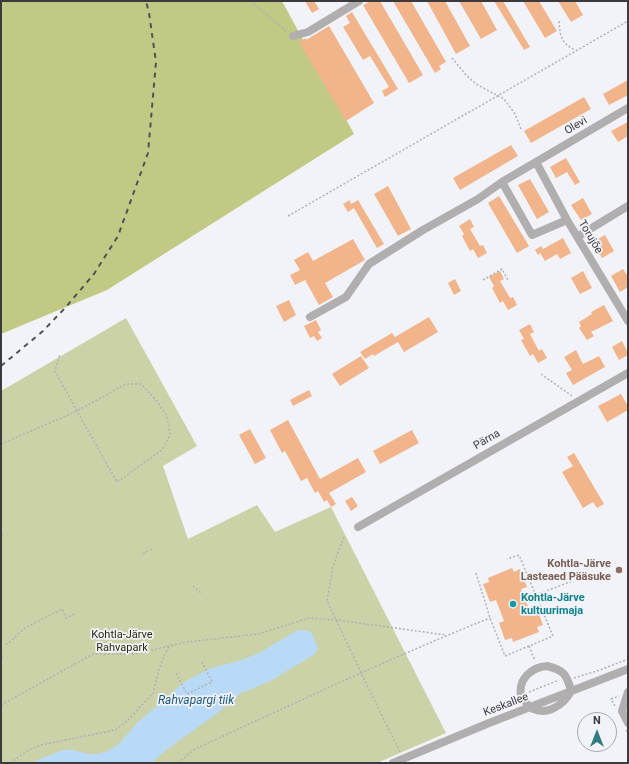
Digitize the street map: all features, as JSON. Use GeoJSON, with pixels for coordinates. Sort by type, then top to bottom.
{"type":"FeatureCollection","features":[{"type":"Feature","properties":{"kind":"street"},"geometry":{"type":"LineString","coordinates":[[293,36],[308,32],[359,1]]}},
{"type":"Feature","properties":{"kind":"street","name":"Olevi"},"geometry":{"type":"LineString","coordinates":[[310,317],[346,297],[369,264],[423,230],[478,199],[502,182],[628,108]]}},
{"type":"Feature","properties":{"kind":"street","name":"Torujõe"},"geometry":{"type":"LineString","coordinates":[[536,162],[567,220],[628,321]]}},
{"type":"Feature","properties":{"kind":"street"},"geometry":{"type":"LineString","coordinates":[[502,182],[532,235],[567,220]]}},
{"type":"Feature","properties":{"kind":"street"},"geometry":{"type":"LineString","coordinates":[[577,237],[628,206]]}},
{"type":"Feature","properties":{"kind":"street","name":"Pärna"},"geometry":{"type":"LineString","coordinates":[[358,527],[628,373]]}},
{"type":"Feature","properties":{"kind":"street"},"geometry":{"type":"LineString","coordinates":[[530,707],[521,696],[521,688],[527,675],[537,668],[547,666],[556,668],[568,679],[571,691]]}},
{"type":"Feature","properties":{"kind":"street","name":"Keskallee"},"geometry":{"type":"LineString","coordinates":[[393,763],[489,723],[628,669]]}},
{"type":"Feature","properties":{"kind":"street"},"geometry":{"type":"LineString","coordinates":[[628,692],[622,711],[628,723]]}},
{"type":"Feature","properties":{"kind":"path"},"geometry":{"type":"LineString","coordinates":[[251,1],[293,36]]}},
{"type":"Feature","properties":{"kind":"path"},"geometry":{"type":"LineString","coordinates":[[559,21],[562,40],[570,48],[576,51]]}},
{"type":"Feature","properties":{"kind":"path"},"geometry":{"type":"LineString","coordinates":[[288,216],[628,21]]}},
{"type":"Feature","properties":{"kind":"path"},"geometry":{"type":"LineString","coordinates":[[452,58],[476,84],[504,99],[515,114],[521,130]]}},
{"type":"Feature","properties":{"kind":"path"},"geometry":{"type":"LineString","coordinates":[[483,280],[502,269],[508,280]]}},
{"type":"Feature","properties":{"kind":"path"},"geometry":{"type":"LineString","coordinates":[[1,444],[77,411],[126,384],[141,384],[156,400],[167,416],[170,435],[162,450],[117,482],[77,411],[55,371],[60,354]]}},
{"type":"Feature","properties":{"kind":"path"},"geometry":{"type":"LineString","coordinates":[[540,374],[574,397]]}},
{"type":"Feature","properties":{"kind":"path"},"geometry":{"type":"LineString","coordinates":[[344,537],[333,566],[327,600],[361,673],[404,758]]}},
{"type":"Feature","properties":{"kind":"path"},"geometry":{"type":"LineString","coordinates":[[143,554],[153,548]]}},
{"type":"Feature","properties":{"kind":"path"},"geometry":{"type":"LineString","coordinates":[[476,573],[490,618],[505,656],[553,636],[519,555],[507,559]]}},
{"type":"Feature","properties":{"kind":"path"},"geometry":{"type":"LineString","coordinates":[[536,595],[572,581]]}},
{"type":"Feature","properties":{"kind":"path"},"geometry":{"type":"LineString","coordinates":[[193,586],[200,593]]}},
{"type":"Feature","properties":{"kind":"path"},"geometry":{"type":"LineString","coordinates":[[6,645],[25,628],[62,609],[66,618],[74,614]]}},
{"type":"Feature","properties":{"kind":"path"},"geometry":{"type":"LineString","coordinates":[[1,705],[93,654],[134,654],[187,642],[258,634],[309,618],[337,620],[446,635]]}},
{"type":"Feature","properties":{"kind":"path"},"geometry":{"type":"LineString","coordinates":[[178,763],[196,749],[446,635],[490,618]]}},
{"type":"Feature","properties":{"kind":"path"},"geometry":{"type":"LineString","coordinates":[[10,763],[29,750],[41,745],[115,730],[128,720],[154,692],[159,669],[170,646]]}},
{"type":"Feature","properties":{"kind":"path"},"geometry":{"type":"LineString","coordinates":[[529,646],[537,668]]}},
{"type":"Feature","properties":{"kind":"path"},"geometry":{"type":"LineString","coordinates":[[494,713],[521,696],[560,679],[573,678],[600,670],[628,659]]}},
{"type":"Feature","properties":{"kind":"path"},"geometry":{"type":"LineString","coordinates":[[176,673],[187,694],[212,682],[201,660]]}},
{"type":"Feature","properties":{"kind":"green space"},"geometry":{"type":"Polygon","coordinates":[[[1,1],[282,1],[354,134],[107,290],[1,334],[1,1]]]}},
{"type":"Feature","properties":{"kind":"green space","name":"Kohtla-Järve Rahvapark"},"geometry":{"type":"Polygon","coordinates":[[[126,318],[197,446],[163,466],[188,539],[257,505],[275,532],[331,507],[446,733],[377,763],[1,763],[1,391],[126,318]]]}},
{"type":"Feature","properties":{"kind":"water","name":"Rahvapargi tiik"},"geometry":{"type":"Polygon","coordinates":[[[298,630],[311,632],[318,648],[315,654],[272,680],[241,693],[215,715],[165,751],[152,763],[32,763],[65,750],[99,754],[109,750],[118,745],[137,723],[184,682],[211,668],[239,661],[257,654],[298,630]]]}},
{"type":"Feature","properties":{"kind":"building"},"geometry":{"type":"Polygon","coordinates":[[[305,1],[314,1],[319,9],[312,13],[305,1]]]}},
{"type":"Feature","properties":{"kind":"building"},"geometry":{"type":"Polygon","coordinates":[[[371,1],[380,1],[423,75],[409,83],[363,5],[371,1]]]}},
{"type":"Feature","properties":{"kind":"building"},"geometry":{"type":"Polygon","coordinates":[[[393,1],[411,1],[446,62],[439,66],[441,69],[435,73],[393,1]]]}},
{"type":"Feature","properties":{"kind":"building"},"geometry":{"type":"Polygon","coordinates":[[[427,1],[445,1],[470,46],[456,54],[427,1]]]}},
{"type":"Feature","properties":{"kind":"building"},"geometry":{"type":"Polygon","coordinates":[[[459,1],[481,1],[497,30],[481,39],[459,1]]]}},
{"type":"Feature","properties":{"kind":"building"},"geometry":{"type":"Polygon","coordinates":[[[494,1],[503,1],[530,47],[524,50],[494,1]]]}},
{"type":"Feature","properties":{"kind":"building"},"geometry":{"type":"Polygon","coordinates":[[[523,1],[539,1],[557,31],[545,38],[523,1]]]}},
{"type":"Feature","properties":{"kind":"building"},"geometry":{"type":"Polygon","coordinates":[[[558,1],[575,1],[583,15],[571,22],[558,1]]]}},
{"type":"Feature","properties":{"kind":"building"},"geometry":{"type":"Polygon","coordinates":[[[352,12],[398,89],[385,97],[382,91],[389,87],[370,56],[363,60],[343,27],[350,23],[346,16],[352,12]]]}},
{"type":"Feature","properties":{"kind":"building"},"geometry":{"type":"Polygon","coordinates":[[[329,26],[374,103],[346,121],[299,42],[306,38],[306,40],[329,26]]]}},
{"type":"Feature","properties":{"kind":"building"},"geometry":{"type":"Polygon","coordinates":[[[628,80],[628,95],[609,105],[603,94],[628,80]]]}},
{"type":"Feature","properties":{"kind":"building"},"geometry":{"type":"Polygon","coordinates":[[[584,97],[591,109],[531,143],[524,131],[584,97]]]}},
{"type":"Feature","properties":{"kind":"building"},"geometry":{"type":"Polygon","coordinates":[[[628,122],[628,136],[618,142],[611,131],[628,122]]]}},
{"type":"Feature","properties":{"kind":"building"},"geometry":{"type":"Polygon","coordinates":[[[511,145],[518,156],[460,190],[453,178],[511,145]]]}},
{"type":"Feature","properties":{"kind":"building"},"geometry":{"type":"Polygon","coordinates":[[[566,158],[580,182],[575,185],[567,172],[556,178],[550,167],[566,158]]]}},
{"type":"Feature","properties":{"kind":"building"},"geometry":{"type":"Polygon","coordinates":[[[530,179],[549,212],[537,219],[518,185],[530,179]]]}},
{"type":"Feature","properties":{"kind":"building"},"geometry":{"type":"Polygon","coordinates":[[[388,186],[411,229],[398,236],[374,194],[388,186]]]}},
{"type":"Feature","properties":{"kind":"building"},"geometry":{"type":"Polygon","coordinates":[[[499,196],[529,246],[517,253],[488,203],[499,196]]]}},
{"type":"Feature","properties":{"kind":"building"},"geometry":{"type":"Polygon","coordinates":[[[583,198],[592,214],[581,220],[571,205],[583,198]]]}},
{"type":"Feature","properties":{"kind":"building"},"geometry":{"type":"Polygon","coordinates":[[[350,200],[351,204],[358,200],[384,244],[377,248],[354,208],[348,212],[343,204],[350,200]]]}},
{"type":"Feature","properties":{"kind":"building"},"geometry":{"type":"Polygon","coordinates":[[[470,219],[474,227],[470,229],[480,246],[483,245],[487,253],[478,258],[473,249],[470,251],[462,236],[464,234],[459,226],[470,219]]]}},
{"type":"Feature","properties":{"kind":"building"},"geometry":{"type":"Polygon","coordinates":[[[605,235],[614,251],[602,258],[593,242],[605,235]]]}},
{"type":"Feature","properties":{"kind":"building"},"geometry":{"type":"Polygon","coordinates":[[[563,238],[571,253],[560,259],[557,254],[545,261],[540,253],[538,255],[535,250],[541,246],[543,249],[563,238]]]}},
{"type":"Feature","properties":{"kind":"building"},"geometry":{"type":"Polygon","coordinates":[[[353,239],[365,260],[325,283],[333,297],[319,305],[305,280],[295,285],[290,275],[300,270],[294,260],[308,252],[313,261],[353,239]]]}},
{"type":"Feature","properties":{"kind":"building"},"geometry":{"type":"Polygon","coordinates":[[[623,269],[628,277],[628,287],[620,292],[611,276],[623,269]]]}},
{"type":"Feature","properties":{"kind":"building"},"geometry":{"type":"Polygon","coordinates":[[[500,271],[504,279],[500,281],[510,298],[513,297],[517,305],[508,310],[503,301],[500,303],[492,288],[494,286],[489,277],[500,271]]]}},
{"type":"Feature","properties":{"kind":"building"},"geometry":{"type":"Polygon","coordinates":[[[583,271],[592,288],[580,294],[571,278],[583,271]]]}},
{"type":"Feature","properties":{"kind":"building"},"geometry":{"type":"Polygon","coordinates":[[[455,279],[461,291],[454,295],[448,283],[455,279]]]}},
{"type":"Feature","properties":{"kind":"building"},"geometry":{"type":"Polygon","coordinates":[[[289,300],[296,315],[284,322],[276,306],[289,300]]]}},
{"type":"Feature","properties":{"kind":"building"},"geometry":{"type":"Polygon","coordinates":[[[604,305],[613,321],[591,332],[594,336],[587,340],[579,328],[581,326],[579,322],[592,314],[591,312],[604,305]]]}},
{"type":"Feature","properties":{"kind":"building"},"geometry":{"type":"Polygon","coordinates":[[[429,317],[438,332],[404,352],[398,342],[374,356],[373,354],[365,359],[360,352],[392,333],[395,337],[429,317]]]}},
{"type":"Feature","properties":{"kind":"building"},"geometry":{"type":"Polygon","coordinates":[[[316,320],[321,330],[318,332],[322,338],[317,341],[314,336],[310,338],[304,326],[316,320]]]}},
{"type":"Feature","properties":{"kind":"building"},"geometry":{"type":"Polygon","coordinates":[[[530,324],[534,332],[530,334],[539,351],[542,349],[547,358],[538,363],[533,354],[530,356],[521,340],[524,339],[519,330],[530,324]]]}},
{"type":"Feature","properties":{"kind":"building"},"geometry":{"type":"Polygon","coordinates":[[[622,341],[628,355],[619,360],[612,347],[622,341]]]}},
{"type":"Feature","properties":{"kind":"building"},"geometry":{"type":"Polygon","coordinates":[[[576,350],[583,364],[599,356],[605,367],[573,385],[566,373],[572,370],[564,357],[576,350]]]}},
{"type":"Feature","properties":{"kind":"building"},"geometry":{"type":"Polygon","coordinates":[[[361,356],[369,368],[340,386],[332,374],[361,356]]]}},
{"type":"Feature","properties":{"kind":"building"},"geometry":{"type":"Polygon","coordinates":[[[309,390],[312,396],[293,406],[290,400],[309,390]]]}},
{"type":"Feature","properties":{"kind":"building"},"geometry":{"type":"Polygon","coordinates":[[[621,394],[628,406],[628,410],[607,422],[598,406],[621,394]]]}},
{"type":"Feature","properties":{"kind":"building"},"geometry":{"type":"Polygon","coordinates":[[[288,420],[320,479],[358,458],[366,472],[329,493],[336,504],[331,507],[327,500],[324,502],[318,491],[315,493],[307,478],[301,481],[285,451],[282,453],[270,430],[288,420]]]}},
{"type":"Feature","properties":{"kind":"building"},"geometry":{"type":"Polygon","coordinates":[[[250,429],[266,458],[255,464],[239,435],[250,429]]]}},
{"type":"Feature","properties":{"kind":"building"},"geometry":{"type":"Polygon","coordinates":[[[412,430],[419,443],[380,464],[373,451],[412,430]]]}},
{"type":"Feature","properties":{"kind":"building"},"geometry":{"type":"Polygon","coordinates":[[[574,453],[604,504],[597,508],[593,502],[583,508],[562,472],[573,466],[567,457],[574,453]]]}},
{"type":"Feature","properties":{"kind":"building"},"geometry":{"type":"Polygon","coordinates":[[[352,497],[358,506],[351,511],[345,501],[352,497]]]}},
{"type":"Feature","properties":{"kind":"building","name":"Kohtla-Järve kultuurimaja"},"geometry":{"type":"Polygon","coordinates":[[[512,568],[514,572],[520,569],[527,587],[521,589],[529,609],[536,606],[543,625],[537,627],[539,632],[513,642],[512,638],[505,640],[499,623],[504,621],[496,600],[490,602],[483,584],[489,582],[488,578],[512,568]]]}},
{"type":"Feature","properties":{"kind":"railway"},"geometry":{"type":"LineString","coordinates":[[1,366],[43,331],[65,308],[94,274],[118,236],[148,153],[156,62],[146,1]]}},
{"type":"Feature","properties":{"kind":"place","name":"Kohtla-Järve Lasteaed Pääsuke"},"geometry":{"type":"Point","coordinates":[619,570]}},
{"type":"Feature","properties":{"kind":"place","name":"Kohtla-Järve kultuurimaja"},"geometry":{"type":"Point","coordinates":[513,604]}}]}
